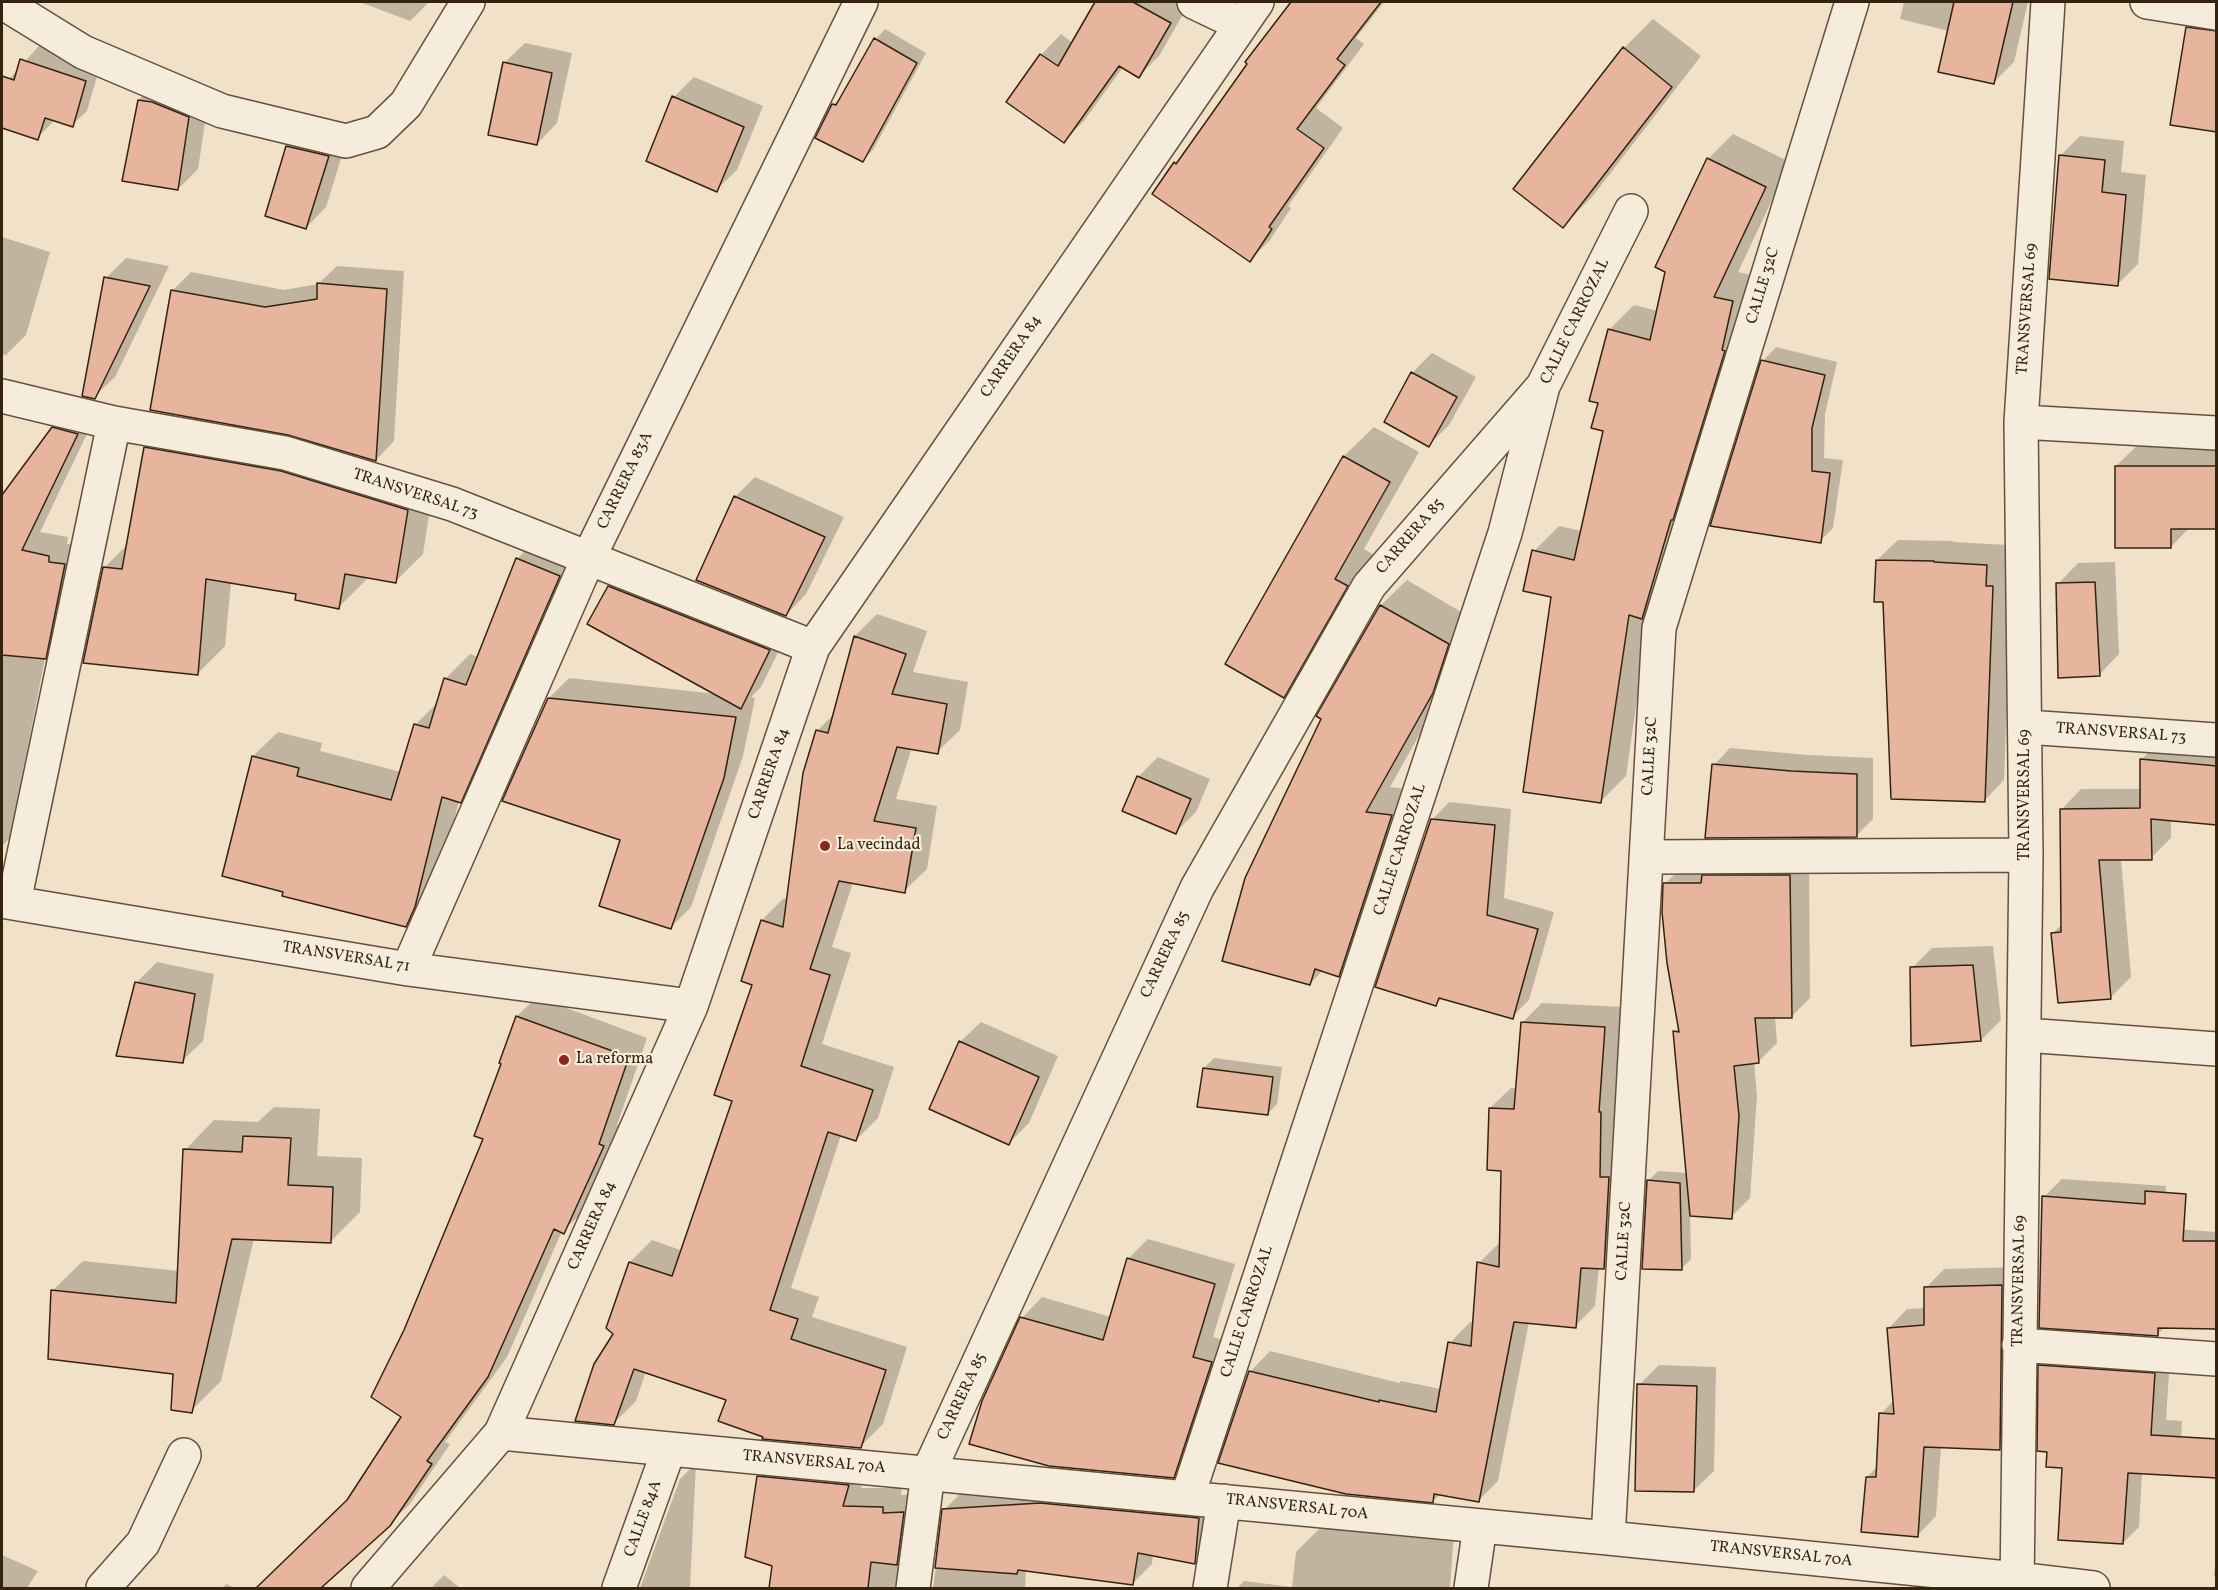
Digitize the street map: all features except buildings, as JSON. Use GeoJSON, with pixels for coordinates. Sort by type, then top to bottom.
{"type":"FeatureCollection","features":[{"type":"Feature","properties":{"kind":"street"},"geometry":{"type":"LineString","coordinates":[[2,2],[83,52],[222,111],[346,141],[377,132],[406,104],[468,2]]}},
{"type":"Feature","properties":{"kind":"street","name":"CARRERA 83A"},"geometry":{"type":"LineString","coordinates":[[408,969],[588,559],[861,2]]}},
{"type":"Feature","properties":{"kind":"street"},"geometry":{"type":"LineString","coordinates":[[1194,2],[1248,13]]}},
{"type":"Feature","properties":{"kind":"street","name":"CALLE 32C"},"geometry":{"type":"LineString","coordinates":[[1608,1538],[1659,627],[1852,2]]}},
{"type":"Feature","properties":{"kind":"street","name":"TRANSVERSAL 69"},"geometry":{"type":"LineString","coordinates":[[2017,1584],[2026,855],[2021,422],[2048,2]]}},
{"type":"Feature","properties":{"kind":"street"},"geometry":{"type":"LineString","coordinates":[[2147,2],[2217,13]]}},
{"type":"Feature","properties":{"kind":"street","name":"CARRERA 84"},"geometry":{"type":"LineString","coordinates":[[368,1588],[501,1433],[691,1006],[813,647],[1248,13]]}},
{"type":"Feature","properties":{"kind":"street","name":"CALLE CARROZAL"},"geometry":{"type":"LineString","coordinates":[[1187,1498],[1505,533],[1543,386],[1631,211]]}},
{"type":"Feature","properties":{"kind":"street","name":"CARRERA 85"},"geometry":{"type":"LineString","coordinates":[[913,1588],[928,1473],[1197,888],[1368,586],[1543,386]]}},
{"type":"Feature","properties":{"kind":"street","name":"TRANSVERSAL 73"},"geometry":{"type":"LineString","coordinates":[[2,396],[114,423],[285,453],[452,504],[813,647]]}},
{"type":"Feature","properties":{"kind":"street"},"geometry":{"type":"LineString","coordinates":[[2021,422],[2217,433]]}},
{"type":"Feature","properties":{"kind":"street"},"geometry":{"type":"LineString","coordinates":[[8,902],[114,423]]}},
{"type":"Feature","properties":{"kind":"street","name":"TRANSVERSAL 73"},"geometry":{"type":"LineString","coordinates":[[2025,727],[2217,740]]}},
{"type":"Feature","properties":{"kind":"street"},"geometry":{"type":"LineString","coordinates":[[1646,857],[2026,855]]}},
{"type":"Feature","properties":{"kind":"street","name":"TRANSVERSAL 71"},"geometry":{"type":"LineString","coordinates":[[8,902],[408,969],[691,1006]]}},
{"type":"Feature","properties":{"kind":"street"},"geometry":{"type":"LineString","coordinates":[[2025,1035],[2217,1049]]}},
{"type":"Feature","properties":{"kind":"street"},"geometry":{"type":"LineString","coordinates":[[2019,1345],[2217,1359]]}},
{"type":"Feature","properties":{"kind":"street","name":"TRANSVERSAL 70A"},"geometry":{"type":"LineString","coordinates":[[501,1433],[1608,1538],[2017,1584],[2093,1588]]}},
{"type":"Feature","properties":{"kind":"street","name":"CALLE 84A"},"geometry":{"type":"LineString","coordinates":[[619,1588],[669,1449]]}},
{"type":"Feature","properties":{"kind":"street"},"geometry":{"type":"LineString","coordinates":[[103,1588],[142,1543],[184,1455]]}},
{"type":"Feature","properties":{"kind":"street"},"geometry":{"type":"LineString","coordinates":[[1210,1588],[1224,1501]]}},
{"type":"Feature","properties":{"kind":"street"},"geometry":{"type":"LineString","coordinates":[[1471,1588],[1480,1526]]}},
{"type":"Feature","properties":{"kind":"place","name":"La vecindad"},"geometry":{"type":"Point","coordinates":[825,846]}},
{"type":"Feature","properties":{"kind":"place","name":"La reforma"},"geometry":{"type":"Point","coordinates":[564,1060]}}]}
